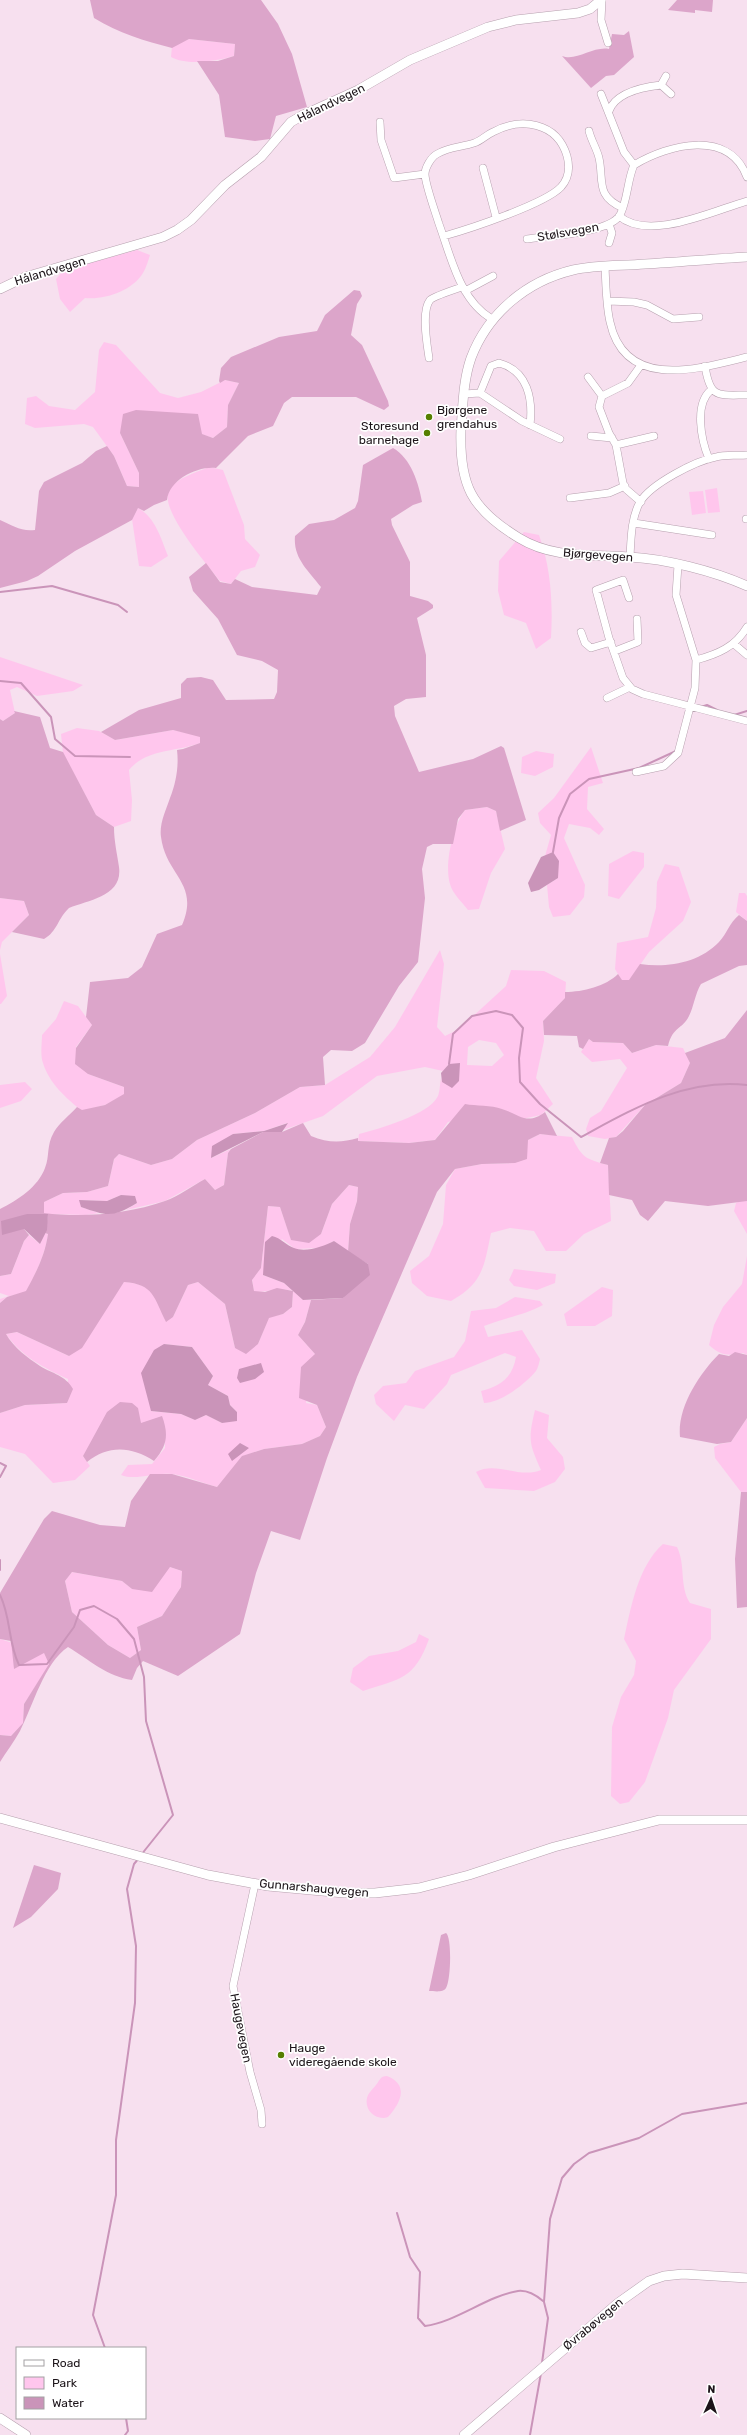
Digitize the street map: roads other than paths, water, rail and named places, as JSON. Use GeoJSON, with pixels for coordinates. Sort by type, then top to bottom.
{"type":"FeatureCollection","features":[{"type":"Feature","properties":{"kind":"main road","name":"Hålandvegen"},"geometry":{"type":"LineString","coordinates":[[0,289],[24,277],[172,233],[191,220],[225,185],[257,161],[291,122],[358,90],[410,60],[499,24],[578,13],[590,8],[601,0]]}},
{"type":"Feature","properties":{"kind":"main road","name":"Bjørgevegen"},"geometry":{"type":"LineString","coordinates":[[747,257],[574,270],[542,280],[513,299],[492,319],[471,360],[464,394],[461,468],[470,491],[486,514],[521,540],[552,552],[576,556],[630,557],[678,565],[747,586]]}},
{"type":"Feature","properties":{"kind":"main road","name":"Gunnarshaugvegen"},"geometry":{"type":"LineString","coordinates":[[0,1818],[187,1870],[255,1884],[344,1893],[402,1890],[469,1875],[554,1846],[659,1820],[747,1820]]}},
{"type":"Feature","properties":{"kind":"main road","name":"Øvrabøvegen"},"geometry":{"type":"LineString","coordinates":[[464,2435],[618,2303],[649,2281],[664,2276],[683,2274],[747,2278]]}},
{"type":"Feature","properties":{"kind":"main road"},"geometry":{"type":"LineString","coordinates":[[0,2418],[26,2435]]}},
{"type":"Feature","properties":{"kind":"street","name":"Hålandvegen"},"geometry":{"type":"LineString","coordinates":[[601,0],[601,20],[608,43]]}},
{"type":"Feature","properties":{"kind":"street"},"geometry":{"type":"LineString","coordinates":[[661,85],[666,76]]}},
{"type":"Feature","properties":{"kind":"street"},"geometry":{"type":"LineString","coordinates":[[609,111],[614,101],[623,95],[651,86],[661,85],[671,94]]}},
{"type":"Feature","properties":{"kind":"street"},"geometry":{"type":"LineString","coordinates":[[601,94],[624,152],[634,165],[655,155],[700,144],[730,153],[741,164],[747,177]]}},
{"type":"Feature","properties":{"kind":"street"},"geometry":{"type":"LineString","coordinates":[[380,122],[381,140],[394,178],[425,174]]}},
{"type":"Feature","properties":{"kind":"street"},"geometry":{"type":"LineString","coordinates":[[444,236],[544,200],[561,187],[566,180],[569,170],[567,155],[553,132],[546,127],[526,124],[494,131],[475,143],[437,154],[430,161],[425,174],[444,236],[463,289],[481,313],[492,319]]}},
{"type":"Feature","properties":{"kind":"street"},"geometry":{"type":"LineString","coordinates":[[589,131],[598,155],[600,182],[609,200],[623,208]]}},
{"type":"Feature","properties":{"kind":"street","name":"Stølsvegen"},"geometry":{"type":"LineString","coordinates":[[527,239],[594,229],[609,224],[619,216],[623,208],[634,165]]}},
{"type":"Feature","properties":{"kind":"street"},"geometry":{"type":"LineString","coordinates":[[483,168],[496,217]]}},
{"type":"Feature","properties":{"kind":"street"},"geometry":{"type":"LineString","coordinates":[[619,216],[633,224],[665,224],[686,222],[747,201]]}},
{"type":"Feature","properties":{"kind":"street","name":"Stølsvegen"},"geometry":{"type":"LineString","coordinates":[[609,224],[612,233],[609,243]]}},
{"type":"Feature","properties":{"kind":"street"},"geometry":{"type":"LineString","coordinates":[[605,267],[610,321],[619,344],[641,365],[668,370],[705,366],[747,357]]}},
{"type":"Feature","properties":{"kind":"street"},"geometry":{"type":"LineString","coordinates":[[429,358],[425,317],[428,305],[432,298],[463,289],[493,276]]}},
{"type":"Feature","properties":{"kind":"street"},"geometry":{"type":"LineString","coordinates":[[608,301],[634,302],[647,305],[673,319],[699,317]]}},
{"type":"Feature","properties":{"kind":"street"},"geometry":{"type":"LineString","coordinates":[[480,393],[491,366],[499,364],[511,369],[529,390],[531,404],[530,425]]}},
{"type":"Feature","properties":{"kind":"street"},"geometry":{"type":"LineString","coordinates":[[641,365],[628,383],[602,396],[599,407],[606,427],[616,445],[625,486],[641,502]]}},
{"type":"Feature","properties":{"kind":"street"},"geometry":{"type":"LineString","coordinates":[[705,366],[711,390]]}},
{"type":"Feature","properties":{"kind":"street"},"geometry":{"type":"LineString","coordinates":[[588,377],[602,396]]}},
{"type":"Feature","properties":{"kind":"street"},"geometry":{"type":"LineString","coordinates":[[711,390],[722,395],[747,395]]}},
{"type":"Feature","properties":{"kind":"street"},"geometry":{"type":"LineString","coordinates":[[708,459],[701,417],[704,399],[711,390]]}},
{"type":"Feature","properties":{"kind":"street"},"geometry":{"type":"LineString","coordinates":[[464,394],[480,393],[530,425],[560,439]]}},
{"type":"Feature","properties":{"kind":"street"},"geometry":{"type":"LineString","coordinates":[[591,436],[612,438]]}},
{"type":"Feature","properties":{"kind":"street"},"geometry":{"type":"LineString","coordinates":[[616,445],[654,436]]}},
{"type":"Feature","properties":{"kind":"street"},"geometry":{"type":"LineString","coordinates":[[630,557],[634,523],[641,502],[646,495],[661,483],[708,459],[747,455]]}},
{"type":"Feature","properties":{"kind":"street"},"geometry":{"type":"LineString","coordinates":[[570,498],[609,493],[625,486]]}},
{"type":"Feature","properties":{"kind":"street"},"geometry":{"type":"LineString","coordinates":[[634,523],[712,535]]}},
{"type":"Feature","properties":{"kind":"street"},"geometry":{"type":"LineString","coordinates":[[636,772],[664,766],[674,758],[681,744],[697,679],[696,660],[677,600],[676,581],[678,565]]}},
{"type":"Feature","properties":{"kind":"street"},"geometry":{"type":"LineString","coordinates":[[629,598],[623,580],[596,589],[596,596],[621,672],[630,687],[643,694],[747,721]]}},
{"type":"Feature","properties":{"kind":"street"},"geometry":{"type":"LineString","coordinates":[[615,651],[638,642],[637,619]]}},
{"type":"Feature","properties":{"kind":"street"},"geometry":{"type":"LineString","coordinates":[[696,660],[716,654],[734,644],[747,627]]}},
{"type":"Feature","properties":{"kind":"street"},"geometry":{"type":"LineString","coordinates":[[581,632],[585,642],[591,648],[611,642]]}},
{"type":"Feature","properties":{"kind":"street"},"geometry":{"type":"LineString","coordinates":[[734,644],[747,655]]}},
{"type":"Feature","properties":{"kind":"street"},"geometry":{"type":"LineString","coordinates":[[607,698],[630,687]]}},
{"type":"Feature","properties":{"kind":"street","name":"Haugevegen"},"geometry":{"type":"LineString","coordinates":[[255,1884],[233,1986],[250,2072],[262,2110],[262,2124]]}},
{"type":"Feature","properties":{"kind":"water"},"geometry":{"type":"Polygon","coordinates":[[[553,852],[559,861],[558,878],[539,890],[531,892],[528,883],[541,857],[553,852]]]}},
{"type":"Feature","properties":{"kind":"water"},"geometry":{"type":"Polygon","coordinates":[[[460,1063],[459,1081],[452,1088],[442,1082],[441,1073],[449,1064],[460,1063]]]}},
{"type":"Feature","properties":{"kind":"water"},"geometry":{"type":"Polygon","coordinates":[[[288,1123],[282,1132],[263,1132],[211,1158],[212,1146],[233,1134],[264,1131],[288,1123]]]}},
{"type":"Feature","properties":{"kind":"water"},"geometry":{"type":"Polygon","coordinates":[[[121,1195],[135,1196],[137,1203],[115,1213],[104,1214],[81,1207],[79,1200],[107,1201],[121,1195]]]}},
{"type":"Feature","properties":{"kind":"water"},"geometry":{"type":"Polygon","coordinates":[[[27,1214],[48,1214],[47,1230],[40,1244],[24,1229],[2,1235],[1,1221],[27,1214]]]}},
{"type":"Feature","properties":{"kind":"water"},"geometry":{"type":"Polygon","coordinates":[[[272,1236],[278,1238],[291,1247],[304,1250],[325,1245],[334,1241],[368,1264],[370,1275],[343,1298],[303,1300],[284,1283],[263,1275],[265,1242],[272,1236]]]}},
{"type":"Feature","properties":{"kind":"water"},"geometry":{"type":"Polygon","coordinates":[[[164,1344],[192,1347],[213,1376],[208,1385],[228,1396],[230,1405],[237,1412],[237,1421],[222,1423],[206,1415],[195,1420],[181,1414],[151,1411],[141,1373],[154,1350],[164,1344]]]}},
{"type":"Feature","properties":{"kind":"water"},"geometry":{"type":"Polygon","coordinates":[[[261,1363],[264,1372],[255,1379],[240,1383],[237,1378],[239,1369],[261,1363]]]}},
{"type":"Feature","properties":{"kind":"water"},"geometry":{"type":"Polygon","coordinates":[[[240,1443],[249,1448],[232,1461],[228,1454],[240,1443]]]}},
{"type":"Feature","properties":{"kind":"waterway"},"geometry":{"type":"LineString","coordinates":[[0,592],[52,586],[118,605],[127,612]]}},
{"type":"Feature","properties":{"kind":"waterway"},"geometry":{"type":"LineString","coordinates":[[0,681],[21,683],[51,717],[55,739],[75,756],[130,757]]}},
{"type":"Feature","properties":{"kind":"waterway"},"geometry":{"type":"LineString","coordinates":[[701,707],[707,705],[717,710]]}},
{"type":"Feature","properties":{"kind":"waterway"},"geometry":{"type":"LineString","coordinates":[[734,715],[747,711]]}},
{"type":"Feature","properties":{"kind":"waterway"},"geometry":{"type":"LineString","coordinates":[[553,852],[559,818],[570,794],[589,779],[639,768],[676,751]]}},
{"type":"Feature","properties":{"kind":"waterway"},"geometry":{"type":"LineString","coordinates":[[449,1064],[453,1034],[472,1016],[496,1011],[512,1015],[523,1028],[519,1058],[520,1082],[540,1104],[581,1137],[640,1106],[681,1091],[702,1086],[724,1084],[747,1085]]}},
{"type":"Feature","properties":{"kind":"waterway"},"geometry":{"type":"LineString","coordinates":[[0,1463],[6,1466],[0,1477]]}},
{"type":"Feature","properties":{"kind":"waterway"},"geometry":{"type":"LineString","coordinates":[[0,1560],[0,1570]]}},
{"type":"Feature","properties":{"kind":"waterway"},"geometry":{"type":"LineString","coordinates":[[0,1595],[4,1603],[15,1657],[19,1665],[47,1664],[74,1627],[80,1610],[94,1606],[117,1619],[134,1639],[144,1677],[146,1721],[173,1815],[141,1855]]}},
{"type":"Feature","properties":{"kind":"waterway"},"geometry":{"type":"LineString","coordinates":[[105,2347],[93,2315],[116,2195],[116,2140],[135,2003],[136,1946],[127,1889],[134,1864],[139,1858]]}},
{"type":"Feature","properties":{"kind":"waterway"},"geometry":{"type":"LineString","coordinates":[[542,2363],[548,2318],[544,2302],[550,2219],[562,2178],[574,2164],[589,2153],[639,2138],[682,2114],[747,2103]]}},
{"type":"Feature","properties":{"kind":"waterway"},"geometry":{"type":"LineString","coordinates":[[397,2213],[410,2257],[420,2272],[418,2318],[425,2326],[448,2320],[495,2298],[518,2291],[528,2292],[543,2301]]}},
{"type":"Feature","properties":{"kind":"waterway"},"geometry":{"type":"LineString","coordinates":[[530,2435],[541,2373]]}},
{"type":"Feature","properties":{"kind":"waterway"},"geometry":{"type":"LineString","coordinates":[[125,2435],[128,2431],[126,2419]]}},
{"type":"Feature","properties":{"kind":"place","name":"Bjørgene grendahus"},"geometry":{"type":"Point","coordinates":[429,417]}},
{"type":"Feature","properties":{"kind":"place","name":"Storesund barnehage"},"geometry":{"type":"Point","coordinates":[427,433]}},
{"type":"Feature","properties":{"kind":"place","name":"Hauge videregående skole"},"geometry":{"type":"Point","coordinates":[281,2055]}}]}
